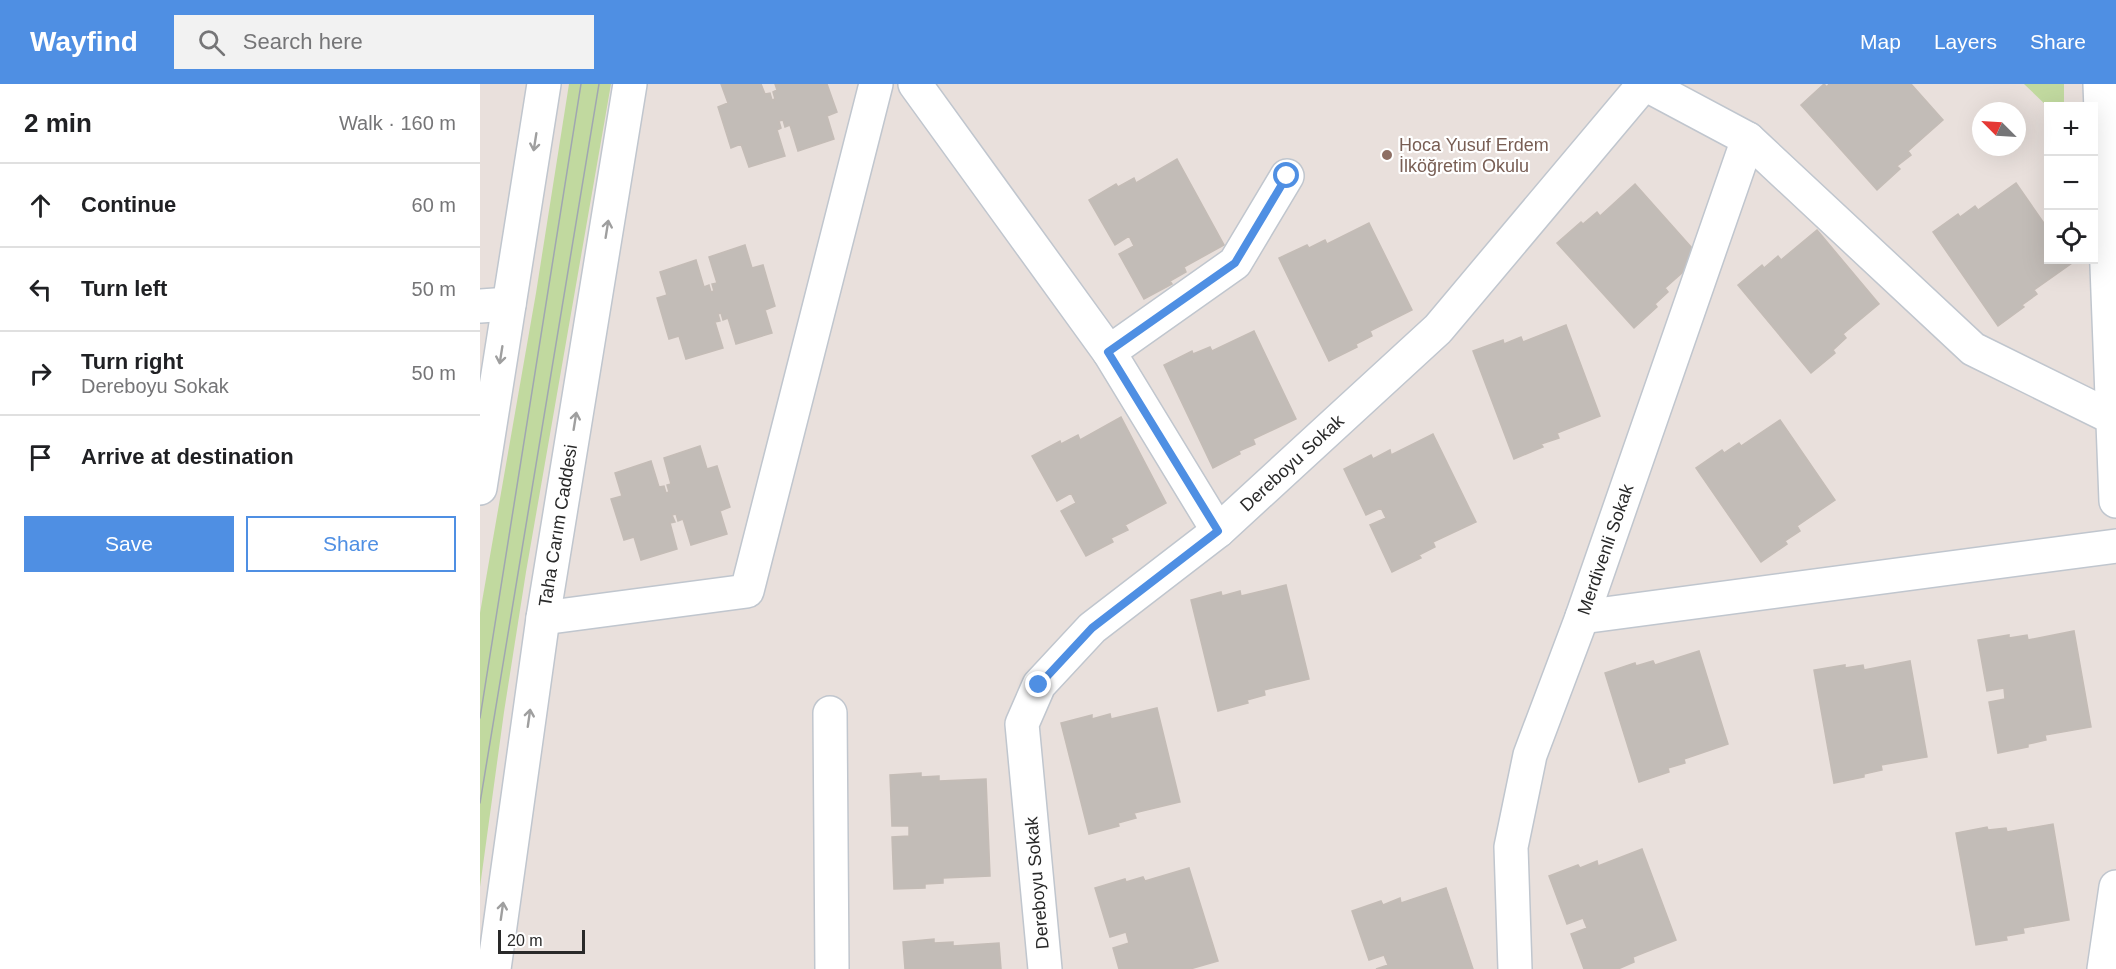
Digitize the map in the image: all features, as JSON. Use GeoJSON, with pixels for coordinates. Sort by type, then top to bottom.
{"type":"FeatureCollection","features":[{"type":"Feature","properties":{"kind":"street"},"geometry":{"type":"LineString","coordinates":[[480,488],[494,305],[544,84]]}},
{"type":"Feature","properties":{"kind":"street","name":"Taha Carım Caddesi"},"geometry":{"type":"LineString","coordinates":[[494,969],[543,618],[630,84]]}},
{"type":"Feature","properties":{"kind":"street"},"geometry":{"type":"LineString","coordinates":[[543,618],[747,591],[876,84]]}},
{"type":"Feature","properties":{"kind":"street"},"geometry":{"type":"LineString","coordinates":[[915,84],[1108,352],[1218,531]]}},
{"type":"Feature","properties":{"kind":"street"},"geometry":{"type":"LineString","coordinates":[[1644,84],[1748,139],[1973,349],[2112,417]]}},
{"type":"Feature","properties":{"kind":"street","name":"Dereboyu Sokak"},"geometry":{"type":"LineString","coordinates":[[1045,969],[1023,724],[1039,685],[1092,628],[1218,531],[1438,329],[1644,84]]}},
{"type":"Feature","properties":{"kind":"street"},"geometry":{"type":"LineString","coordinates":[[2105,86],[2116,501]]}},
{"type":"Feature","properties":{"kind":"street","name":"Merdivenli Sokak"},"geometry":{"type":"LineString","coordinates":[[1515,969],[1511,847],[1530,755],[1582,617],[1748,139]]}},
{"type":"Feature","properties":{"kind":"street"},"geometry":{"type":"LineString","coordinates":[[1108,352],[1235,263],[1287,176]]}},
{"type":"Feature","properties":{"kind":"street"},"geometry":{"type":"LineString","coordinates":[[1582,617],[2116,546]]}},
{"type":"Feature","properties":{"kind":"street"},"geometry":{"type":"LineString","coordinates":[[830,713],[831,969]]}},
{"type":"Feature","properties":{"kind":"street"},"geometry":{"type":"LineString","coordinates":[[2104,969],[2116,888]]}},
{"type":"Feature","properties":{"kind":"green space"},"geometry":{"type":"Polygon","coordinates":[[[569,84],[611,84],[526,572],[480,887],[480,613],[536,293],[569,84]]]}},
{"type":"Feature","properties":{"kind":"green space"},"geometry":{"type":"Polygon","coordinates":[[[2024,84],[2064,84],[2064,102],[2044,103],[2024,84]]]}},
{"type":"Feature","properties":{"kind":"building"},"geometry":{"type":"Polygon","coordinates":[[[721,84],[761,84],[765,94],[770,93],[772,100],[775,99],[773,92],[777,90],[775,84],[827,84],[837,112],[827,116],[834,139],[798,151],[790,125],[785,127],[783,120],[779,121],[781,128],[777,130],[785,156],[749,167],[741,144],[731,148],[718,107],[728,103],[721,84]]]}},
{"type":"Feature","properties":{"kind":"building"},"geometry":{"type":"Polygon","coordinates":[[[1824,84],[1827,87],[1829,84],[1911,84],[1943,120],[1908,151],[1911,155],[1897,166],[1900,169],[1877,190],[1801,105],[1824,84]]]}},
{"type":"Feature","properties":{"kind":"building"},"geometry":{"type":"Polygon","coordinates":[[[1177,159],[1224,245],[1184,267],[1186,272],[1170,281],[1172,284],[1144,299],[1119,254],[1134,246],[1129,236],[1115,245],[1089,200],[1116,184],[1118,187],[1134,178],[1136,183],[1177,159]]]}},
{"type":"Feature","properties":{"kind":"building"},"geometry":{"type":"Polygon","coordinates":[[[2016,183],[2044,223],[2044,264],[2071,264],[2034,290],[2037,294],[2022,305],[2024,307],[1998,326],[1933,232],[1958,214],[1960,217],[1975,206],[1978,210],[2016,183]]]}},
{"type":"Feature","properties":{"kind":"building"},"geometry":{"type":"Polygon","coordinates":[[[1635,184],[1700,257],[1665,288],[1668,292],[1655,304],[1657,307],[1634,328],[1557,243],[1581,222],[1583,224],[1597,212],[1600,216],[1635,184]]]}},
{"type":"Feature","properties":{"kind":"building"},"geometry":{"type":"Polygon","coordinates":[[[1369,223],[1412,310],[1370,331],[1372,336],[1356,344],[1357,347],[1329,361],[1279,258],[1307,245],[1309,248],[1325,240],[1327,244],[1369,223]]]}},
{"type":"Feature","properties":{"kind":"building"},"geometry":{"type":"Polygon","coordinates":[[[1817,230],[1879,304],[1843,334],[1846,338],[1833,350],[1835,353],[1811,373],[1738,285],[1762,265],[1764,268],[1778,256],[1781,260],[1817,230]]]}},
{"type":"Feature","properties":{"kind":"building"},"geometry":{"type":"Polygon","coordinates":[[[745,245],[752,268],[763,265],[775,306],[765,310],[772,333],[736,344],[728,318],[723,320],[721,313],[718,314],[720,321],[715,322],[723,348],[686,359],[679,336],[669,339],[657,298],[667,295],[660,272],[696,260],[704,287],[709,285],[711,292],[714,291],[712,284],[717,283],[709,257],[745,245]]]}},
{"type":"Feature","properties":{"kind":"building"},"geometry":{"type":"Polygon","coordinates":[[[1566,325],[1600,416],[1557,433],[1559,438],[1541,444],[1543,447],[1514,459],[1473,351],[1503,340],[1504,344],[1521,337],[1523,342],[1566,325]]]}},
{"type":"Feature","properties":{"kind":"building"},"geometry":{"type":"Polygon","coordinates":[[[1254,331],[1296,419],[1253,439],[1255,444],[1239,451],[1240,454],[1213,468],[1164,365],[1192,351],[1193,354],[1210,347],[1212,351],[1254,331]]]}},
{"type":"Feature","properties":{"kind":"building"},"geometry":{"type":"Polygon","coordinates":[[[1121,417],[1166,503],[1125,525],[1128,530],[1111,538],[1113,542],[1086,556],[1061,511],[1076,503],[1071,493],[1057,501],[1032,456],[1060,441],[1061,444],[1078,435],[1080,440],[1121,417]]]}},
{"type":"Feature","properties":{"kind":"building"},"geometry":{"type":"Polygon","coordinates":[[[1780,420],[1835,500],[1797,526],[1800,531],[1785,541],[1787,544],[1761,562],[1696,468],[1722,450],[1724,453],[1739,443],[1741,446],[1780,420]]]}},
{"type":"Feature","properties":{"kind":"building"},"geometry":{"type":"Polygon","coordinates":[[[1433,434],[1476,522],[1433,542],[1435,547],[1419,555],[1421,558],[1392,572],[1370,525],[1386,518],[1381,508],[1366,515],[1344,469],[1371,455],[1373,459],[1390,450],[1391,455],[1433,434]]]}},
{"type":"Feature","properties":{"kind":"building"},"geometry":{"type":"Polygon","coordinates":[[[700,446],[707,469],[717,466],[730,507],[720,511],[727,534],[691,545],[683,519],[678,521],[676,514],[672,515],[675,522],[670,523],[677,549],[641,560],[634,537],[624,540],[611,499],[622,496],[615,473],[651,461],[659,487],[664,486],[666,493],[669,492],[667,485],[671,484],[664,458],[700,446]]]}},
{"type":"Feature","properties":{"kind":"building"},"geometry":{"type":"Polygon","coordinates":[[[1286,585],[1309,679],[1264,690],[1265,695],[1247,700],[1248,703],[1218,711],[1191,600],[1221,592],[1222,596],[1240,591],[1241,596],[1286,585]]]}},
{"type":"Feature","properties":{"kind":"building"},"geometry":{"type":"Polygon","coordinates":[[[2074,631],[2091,727],[2045,735],[2046,740],[2028,744],[2028,747],[1998,753],[1989,702],[2005,699],[2004,688],[1987,691],[1978,640],[2009,635],[2009,638],[2027,635],[2028,640],[2074,631]]]}},
{"type":"Feature","properties":{"kind":"building"},"geometry":{"type":"Polygon","coordinates":[[[1699,651],[1728,744],[1684,759],[1685,763],[1668,768],[1669,772],[1639,782],[1605,673],[1635,663],[1636,666],[1653,661],[1655,665],[1699,651]]]}},
{"type":"Feature","properties":{"kind":"building"},"geometry":{"type":"Polygon","coordinates":[[[1910,661],[1927,757],[1881,765],[1882,770],[1864,774],[1864,777],[1834,783],[1814,670],[1845,665],[1845,668],[1863,665],[1864,670],[1910,661]]]}},
{"type":"Feature","properties":{"kind":"building"},"geometry":{"type":"Polygon","coordinates":[[[1157,708],[1180,802],[1134,813],[1136,818],[1118,823],[1119,826],[1089,834],[1061,723],[1092,715],[1092,719],[1110,714],[1111,719],[1157,708]]]}},
{"type":"Feature","properties":{"kind":"building"},"geometry":{"type":"Polygon","coordinates":[[[921,773],[921,777],[939,776],[939,781],[986,779],[990,876],[943,878],[943,883],[925,884],[925,888],[894,889],[892,837],[909,836],[909,826],[892,826],[890,775],[921,773]]]}},
{"type":"Feature","properties":{"kind":"building"},"geometry":{"type":"Polygon","coordinates":[[[2053,824],[2069,920],[2023,928],[2024,933],[2006,936],[2007,940],[1976,945],[1956,833],[1987,827],[1988,830],[2006,828],[2007,832],[2053,824]]]}},
{"type":"Feature","properties":{"kind":"building"},"geometry":{"type":"Polygon","coordinates":[[[1642,849],[1676,940],[1633,957],[1634,962],[1618,969],[1584,969],[1571,934],[1587,928],[1583,918],[1567,924],[1549,876],[1578,865],[1580,868],[1597,861],[1598,866],[1642,849]]]}},
{"type":"Feature","properties":{"kind":"building"},"geometry":{"type":"Polygon","coordinates":[[[1189,868],[1218,961],[1190,969],[1119,969],[1113,948],[1129,943],[1126,932],[1110,937],[1095,888],[1125,879],[1126,882],[1143,877],[1145,881],[1189,868]]]}},
{"type":"Feature","properties":{"kind":"building"},"geometry":{"type":"Polygon","coordinates":[[[1446,888],[1473,969],[1376,969],[1388,965],[1384,955],[1369,960],[1352,911],[1381,901],[1383,905],[1400,898],[1401,903],[1446,888]]]}},
{"type":"Feature","properties":{"kind":"building"},"geometry":{"type":"Polygon","coordinates":[[[934,939],[934,943],[953,942],[953,946],[999,943],[1001,969],[905,969],[903,942],[934,939]]]}},
{"type":"Feature","properties":{"kind":"tram line"},"geometry":{"type":"LineString","coordinates":[[480,718],[581,84]]}},
{"type":"Feature","properties":{"kind":"tram line"},"geometry":{"type":"LineString","coordinates":[[480,803],[599,84]]}},
{"type":"Feature","properties":{"kind":"place","name":"Hoca Yusuf Erdem İlköğretim Okulu"},"geometry":{"type":"Point","coordinates":[1387,155]}},
{"type":"Feature","properties":{"kind":"route"},"geometry":{"type":"LineString","coordinates":[[1039,685],[1092,628],[1218,531],[1108,352],[1235,263],[1287,176]]}}]}
